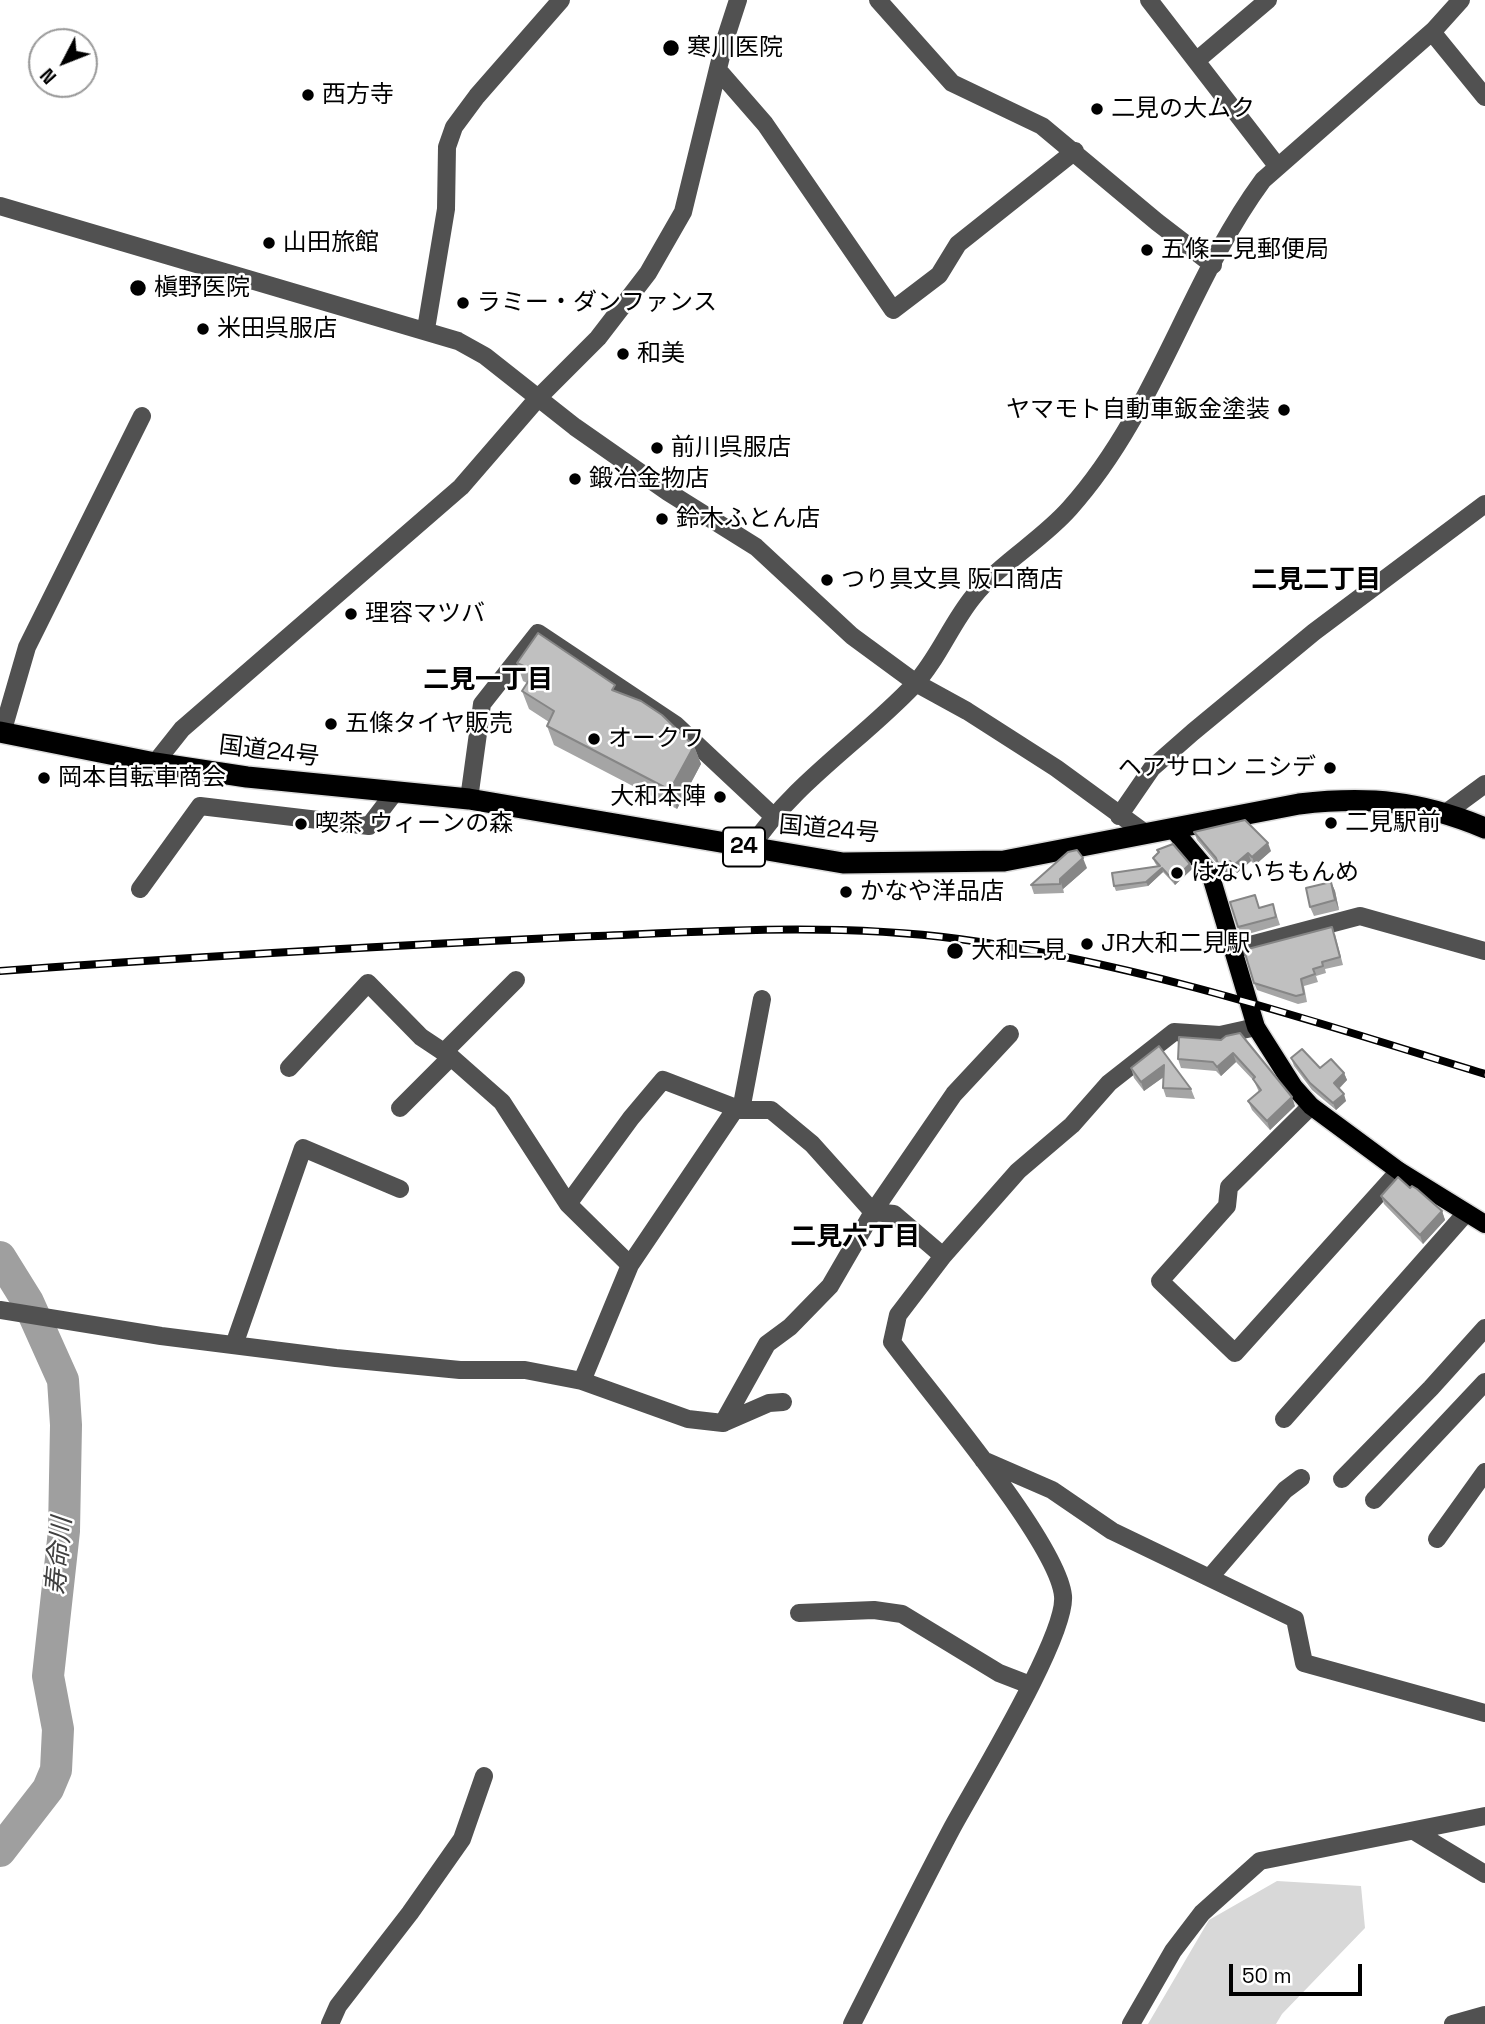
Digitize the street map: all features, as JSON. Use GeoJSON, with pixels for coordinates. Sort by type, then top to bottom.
{"type":"FeatureCollection","features":[{"type":"Feature","properties":{"kind":"highway","name":"国道24号"},"geometry":{"type":"LineString","coordinates":[[1,733],[155,763],[247,777],[469,799],[843,863],[1004,861],[1299,804],[1346,799],[1393,801],[1447,812],[1485,828]]}},
{"type":"Feature","properties":{"kind":"main road"},"geometry":{"type":"LineString","coordinates":[[1172,828],[1210,873],[1235,949],[1256,1027],[1276,1063],[1311,1106],[1399,1171],[1485,1224]]}},
{"type":"Feature","properties":{"kind":"street"},"geometry":{"type":"LineString","coordinates":[[426,329],[446,209],[447,147],[454,127],[561,0]]}},
{"type":"Feature","properties":{"kind":"street"},"geometry":{"type":"LineString","coordinates":[[155,763],[182,729],[461,487],[538,398],[598,338],[648,273],[683,212],[738,0]]}},
{"type":"Feature","properties":{"kind":"street"},"geometry":{"type":"LineString","coordinates":[[878,0],[953,83],[1042,126],[1213,265]]}},
{"type":"Feature","properties":{"kind":"street"},"geometry":{"type":"LineString","coordinates":[[1150,0],[1278,167]]}},
{"type":"Feature","properties":{"kind":"street"},"geometry":{"type":"LineString","coordinates":[[1196,61],[1268,0]]}},
{"type":"Feature","properties":{"kind":"street"},"geometry":{"type":"LineString","coordinates":[[750,849],[772,815],[916,683],[972,598],[999,568],[1040,538],[1071,508],[1108,458],[1152,387],[1213,265],[1246,204],[1263,180],[1432,32],[1461,0]]}},
{"type":"Feature","properties":{"kind":"street"},"geometry":{"type":"LineString","coordinates":[[1432,32],[1485,97]]}},
{"type":"Feature","properties":{"kind":"street"},"geometry":{"type":"LineString","coordinates":[[718,70],[765,124],[893,310],[939,275],[958,244],[1074,150]]}},
{"type":"Feature","properties":{"kind":"street"},"geometry":{"type":"LineString","coordinates":[[0,206],[256,283],[426,329],[458,341],[485,356],[575,427],[668,492],[756,547],[852,636],[916,683],[967,711],[1056,768],[1145,833]]}},
{"type":"Feature","properties":{"kind":"street"},"geometry":{"type":"LineString","coordinates":[[1,733],[27,647],[142,416]]}},
{"type":"Feature","properties":{"kind":"street"},"geometry":{"type":"LineString","coordinates":[[1119,816],[1152,768],[1193,732],[1314,632],[1485,504]]}},
{"type":"Feature","properties":{"kind":"street"},"geometry":{"type":"LineString","coordinates":[[469,799],[482,704],[538,633],[677,725],[772,815]]}},
{"type":"Feature","properties":{"kind":"street"},"geometry":{"type":"LineString","coordinates":[[1447,812],[1485,784]]}},
{"type":"Feature","properties":{"kind":"street"},"geometry":{"type":"LineString","coordinates":[[140,889],[200,806],[369,826],[395,792]]}},
{"type":"Feature","properties":{"kind":"street"},"geometry":{"type":"LineString","coordinates":[[1235,949],[1360,915],[1485,951]]}},
{"type":"Feature","properties":{"kind":"street"},"geometry":{"type":"LineString","coordinates":[[400,1108],[516,981]]}},
{"type":"Feature","properties":{"kind":"street"},"geometry":{"type":"LineString","coordinates":[[289,1068],[368,982],[421,1037],[448,1055],[502,1102],[568,1204],[630,1265]]}},
{"type":"Feature","properties":{"kind":"street"},"geometry":{"type":"LineString","coordinates":[[582,1381],[630,1265],[738,1109],[762,999]]}},
{"type":"Feature","properties":{"kind":"street"},"geometry":{"type":"LineString","coordinates":[[852,2024],[1030,1685],[1057,1630],[1063,1597],[1052,1565],[1026,1520],[892,1342],[898,1315],[943,1256],[1018,1171],[1072,1125],[1109,1083],[1174,1032],[1220,1035],[1256,1027]]}},
{"type":"Feature","properties":{"kind":"street"},"geometry":{"type":"LineString","coordinates":[[723,1423],[767,1344],[790,1327],[830,1286],[873,1212],[954,1094],[1010,1034]]}},
{"type":"Feature","properties":{"kind":"street"},"geometry":{"type":"LineString","coordinates":[[568,1204],[631,1118],[663,1080],[738,1109],[771,1110],[812,1144],[873,1212],[894,1214],[943,1256]]}},
{"type":"Feature","properties":{"kind":"street"},"geometry":{"type":"LineString","coordinates":[[1311,1106],[1229,1187],[1227,1206],[1160,1281],[1235,1353],[1399,1171]]}},
{"type":"Feature","properties":{"kind":"street"},"geometry":{"type":"LineString","coordinates":[[234,1345],[303,1148],[400,1189]]}},
{"type":"Feature","properties":{"kind":"street"},"geometry":{"type":"LineString","coordinates":[[1284,1419],[1466,1213]]}},
{"type":"Feature","properties":{"kind":"street"},"geometry":{"type":"LineString","coordinates":[[0,1311],[234,1345],[460,1370],[525,1370],[582,1381],[688,1419],[723,1423],[769,1403],[783,1402]]}},
{"type":"Feature","properties":{"kind":"street"},"geometry":{"type":"LineString","coordinates":[[1342,1479],[1432,1388],[1485,1328]]}},
{"type":"Feature","properties":{"kind":"street"},"geometry":{"type":"LineString","coordinates":[[1374,1500],[1485,1382]]}},
{"type":"Feature","properties":{"kind":"street"},"geometry":{"type":"LineString","coordinates":[[979,1458],[1052,1490],[1112,1531],[1211,1576],[1295,1619],[1304,1663],[1485,1713]]}},
{"type":"Feature","properties":{"kind":"street"},"geometry":{"type":"LineString","coordinates":[[1437,1539],[1485,1472]]}},
{"type":"Feature","properties":{"kind":"street"},"geometry":{"type":"LineString","coordinates":[[1211,1576],[1285,1490],[1301,1478]]}},
{"type":"Feature","properties":{"kind":"street"},"geometry":{"type":"LineString","coordinates":[[799,1613],[874,1610],[902,1614],[999,1673],[1030,1685]]}},
{"type":"Feature","properties":{"kind":"street"},"geometry":{"type":"LineString","coordinates":[[330,2024],[338,2006],[463,1839],[484,1776]]}},
{"type":"Feature","properties":{"kind":"street"},"geometry":{"type":"LineString","coordinates":[[1131,2024],[1173,1951],[1202,1913],[1260,1861],[1485,1816]]}},
{"type":"Feature","properties":{"kind":"street"},"geometry":{"type":"LineString","coordinates":[[1414,1831],[1485,1874]]}},
{"type":"Feature","properties":{"kind":"street"},"geometry":{"type":"LineString","coordinates":[[1453,2024],[1485,2015]]}},
{"type":"Feature","properties":{"kind":"shaded area"},"geometry":{"type":"Polygon","coordinates":[[[1277,1881],[1361,1886],[1365,1928],[1282,2014],[1276,2024],[1148,2024],[1209,1920],[1277,1881]]]}},
{"type":"Feature","properties":{"kind":"building"},"geometry":{"type":"Polygon","coordinates":[[[538,633],[615,685],[612,690],[641,701],[662,715],[694,746],[670,790],[547,726],[554,711],[522,691],[535,671],[517,663],[538,633]]]}},
{"type":"Feature","properties":{"kind":"building"},"geometry":{"type":"Polygon","coordinates":[[[1245,820],[1268,843],[1252,857],[1248,853],[1234,865],[1230,861],[1220,869],[1216,858],[1194,832],[1245,820]]]}},
{"type":"Feature","properties":{"kind":"building"},"geometry":{"type":"Polygon","coordinates":[[[1173,844],[1190,864],[1173,880],[1162,868],[1146,882],[1114,886],[1112,873],[1160,866],[1153,858],[1159,852],[1157,850],[1173,844]]]}},
{"type":"Feature","properties":{"kind":"building"},"geometry":{"type":"Polygon","coordinates":[[[1077,850],[1083,858],[1060,879],[1060,884],[1031,885],[1068,852],[1077,850]]]}},
{"type":"Feature","properties":{"kind":"building"},"geometry":{"type":"Polygon","coordinates":[[[1331,882],[1335,900],[1310,907],[1306,888],[1331,882]]]}},
{"type":"Feature","properties":{"kind":"building"},"geometry":{"type":"Polygon","coordinates":[[[1255,895],[1259,908],[1273,904],[1276,917],[1238,927],[1230,902],[1255,895]]]}},
{"type":"Feature","properties":{"kind":"building"},"geometry":{"type":"Polygon","coordinates":[[[1332,927],[1340,957],[1322,962],[1323,966],[1313,969],[1315,974],[1301,979],[1304,994],[1296,996],[1254,983],[1244,950],[1332,927]]]}},
{"type":"Feature","properties":{"kind":"building"},"geometry":{"type":"Polygon","coordinates":[[[1240,1033],[1292,1097],[1267,1121],[1248,1101],[1261,1090],[1253,1079],[1255,1077],[1233,1053],[1217,1067],[1213,1062],[1178,1059],[1179,1037],[1221,1040],[1240,1033]]]}},
{"type":"Feature","properties":{"kind":"building"},"geometry":{"type":"Polygon","coordinates":[[[1159,1046],[1191,1089],[1163,1088],[1164,1065],[1141,1082],[1131,1068],[1159,1046]]]}},
{"type":"Feature","properties":{"kind":"building"},"geometry":{"type":"Polygon","coordinates":[[[1302,1049],[1320,1068],[1331,1059],[1344,1073],[1334,1083],[1344,1094],[1333,1103],[1310,1083],[1291,1058],[1302,1049]]]}},
{"type":"Feature","properties":{"kind":"building"},"geometry":{"type":"Polygon","coordinates":[[[1398,1177],[1410,1188],[1412,1186],[1417,1189],[1442,1211],[1420,1235],[1381,1196],[1398,1177]]]}},
{"type":"Feature","properties":{"kind":"waterway","name":"寿命川"},"geometry":{"type":"LineString","coordinates":[[0,1257],[28,1302],[63,1380],[66,1425],[64,1531],[48,1676],[58,1729],[56,1770],[48,1789],[0,1851]]}},
{"type":"Feature","properties":{"kind":"railway"},"geometry":{"type":"LineString","coordinates":[[0,971],[358,948],[669,933],[815,930],[911,934],[1026,950],[1159,978],[1290,1014],[1485,1074]]}},
{"type":"Feature","properties":{"kind":"place","name":"寒川医院"},"geometry":{"type":"Point","coordinates":[671,48]}},
{"type":"Feature","properties":{"kind":"place","name":"西方寺"},"geometry":{"type":"Point","coordinates":[308,95]}},
{"type":"Feature","properties":{"kind":"place","name":"二見の大ムク"},"geometry":{"type":"Point","coordinates":[1097,109]}},
{"type":"Feature","properties":{"kind":"place","name":"山田旅館"},"geometry":{"type":"Point","coordinates":[269,243]}},
{"type":"Feature","properties":{"kind":"place","name":"五條二見郵便局"},"geometry":{"type":"Point","coordinates":[1147,250]}},
{"type":"Feature","properties":{"kind":"place","name":"槇野医院"},"geometry":{"type":"Point","coordinates":[138,288]}},
{"type":"Feature","properties":{"kind":"place","name":"ラミー・ダンファンス"},"geometry":{"type":"Point","coordinates":[463,303]}},
{"type":"Feature","properties":{"kind":"place","name":"米田呉服店"},"geometry":{"type":"Point","coordinates":[203,329]}},
{"type":"Feature","properties":{"kind":"place","name":"和美"},"geometry":{"type":"Point","coordinates":[623,354]}},
{"type":"Feature","properties":{"kind":"place","name":"ヤマモト自動車鈑金塗装"},"geometry":{"type":"Point","coordinates":[1284,410]}},
{"type":"Feature","properties":{"kind":"place","name":"前川呉服店"},"geometry":{"type":"Point","coordinates":[657,448]}},
{"type":"Feature","properties":{"kind":"place","name":"鍛冶金物店"},"geometry":{"type":"Point","coordinates":[575,479]}},
{"type":"Feature","properties":{"kind":"place","name":"鈴木ふとん店"},"geometry":{"type":"Point","coordinates":[662,519]}},
{"type":"Feature","properties":{"kind":"place","name":"つり具文具 阪口商店"},"geometry":{"type":"Point","coordinates":[827,580]}},
{"type":"Feature","properties":{"kind":"place","name":"理容マツバ"},"geometry":{"type":"Point","coordinates":[351,614]}},
{"type":"Feature","properties":{"kind":"place","name":"五條タイヤ販売"},"geometry":{"type":"Point","coordinates":[331,724]}},
{"type":"Feature","properties":{"kind":"place","name":"オークワ"},"geometry":{"type":"Point","coordinates":[594,739]}},
{"type":"Feature","properties":{"kind":"place","name":"ヘアサロン ニシデ"},"geometry":{"type":"Point","coordinates":[1330,768]}},
{"type":"Feature","properties":{"kind":"place","name":"岡本自転車商会"},"geometry":{"type":"Point","coordinates":[44,778]}},
{"type":"Feature","properties":{"kind":"place","name":"大和本陣"},"geometry":{"type":"Point","coordinates":[720,797]}},
{"type":"Feature","properties":{"kind":"place","name":"二見駅前"},"geometry":{"type":"Point","coordinates":[1331,823]}},
{"type":"Feature","properties":{"kind":"place","name":"喫茶 ウィーンの森"},"geometry":{"type":"Point","coordinates":[301,824]}},
{"type":"Feature","properties":{"kind":"place","name":"はないちもんめ"},"geometry":{"type":"Point","coordinates":[1177,873]}},
{"type":"Feature","properties":{"kind":"place","name":"かなや洋品店"},"geometry":{"type":"Point","coordinates":[846,892]}},
{"type":"Feature","properties":{"kind":"place","name":"JR大和二見駅"},"geometry":{"type":"Point","coordinates":[1087,944]}},
{"type":"Feature","properties":{"kind":"place","name":"大和二見"},"geometry":{"type":"Point","coordinates":[955,951]}},
{"type":"Feature","properties":{"kind":"district","name":"二見二丁目"},"geometry":{"type":"Point","coordinates":[1316,581]}},
{"type":"Feature","properties":{"kind":"district","name":"二見一丁目"},"geometry":{"type":"Point","coordinates":[488,681]}},
{"type":"Feature","properties":{"kind":"district","name":"二見六丁目"},"geometry":{"type":"Point","coordinates":[855,1238]}}]}
